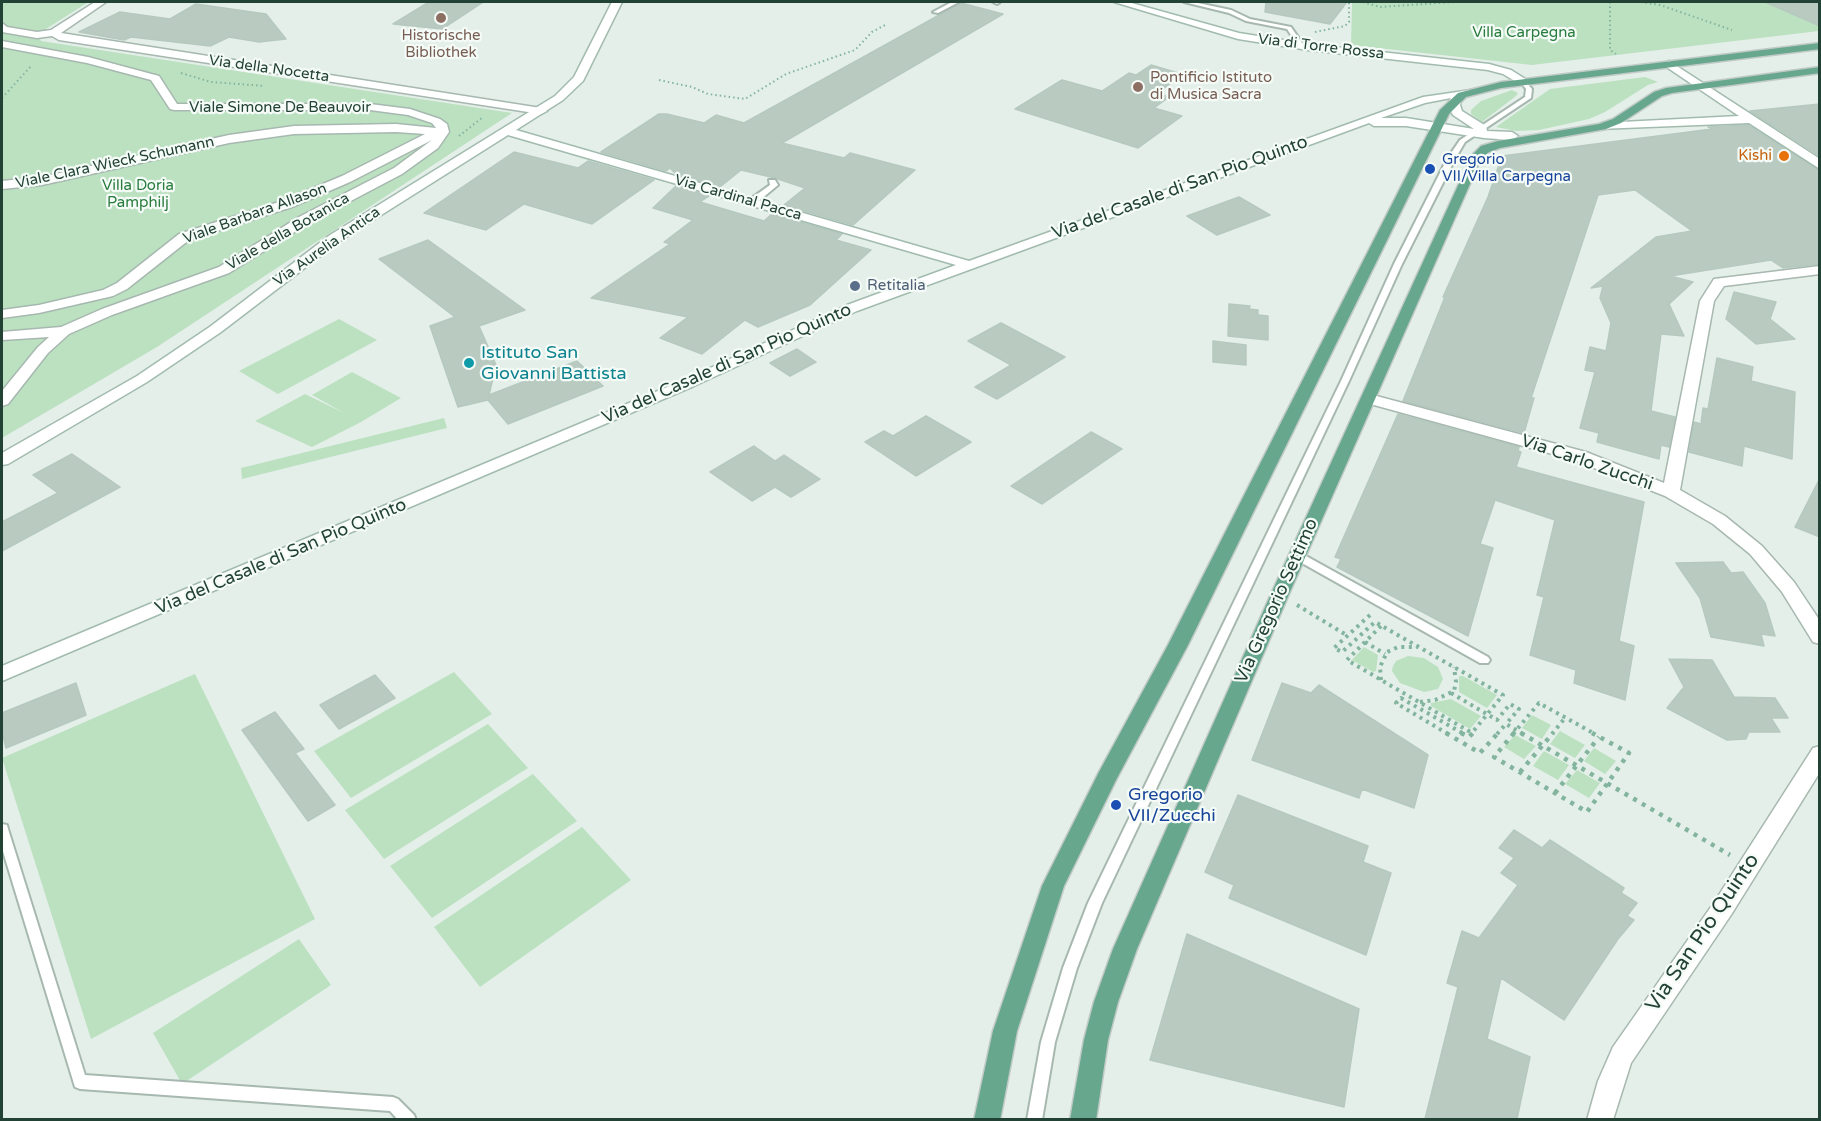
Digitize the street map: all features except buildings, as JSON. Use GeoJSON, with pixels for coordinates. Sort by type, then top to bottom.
{"type":"FeatureCollection","features":[{"type":"Feature","properties":{"kind":"main road"},"geometry":{"type":"LineString","coordinates":[[987,1119],[1005,1032],[1023,969],[1053,886],[1106,778],[1178,645],[1444,112],[1462,95],[1524,81],[1820,46]]}},
{"type":"Feature","properties":{"kind":"main road","name":"Via Gregorio Settimo"},"geometry":{"type":"LineString","coordinates":[[1083,1119],[1096,1040],[1106,1002],[1125,949],[1297,555],[1476,158],[1488,148],[1602,127],[1617,121],[1659,94],[1686,87],[1820,70]]}},
{"type":"Feature","properties":{"kind":"street"},"geometry":{"type":"LineString","coordinates":[[54,33],[101,2]]}},
{"type":"Feature","properties":{"kind":"street","name":"Via Aurelia Antica"},"geometry":{"type":"LineString","coordinates":[[2,460],[142,380],[216,329],[335,238],[541,111],[566,93],[579,79],[616,2]]}},
{"type":"Feature","properties":{"kind":"street","name":"Via di Torre Rossa"},"geometry":{"type":"LineString","coordinates":[[1119,2],[1216,31],[1305,47],[1489,67],[1524,81]]}},
{"type":"Feature","properties":{"kind":"street","name":"Via della Nocetta"},"geometry":{"type":"LineString","coordinates":[[2,31],[38,35],[54,33],[59,37],[541,111]]}},
{"type":"Feature","properties":{"kind":"street"},"geometry":{"type":"LineString","coordinates":[[2,44],[45,51]]}},
{"type":"Feature","properties":{"kind":"street","name":"Viale Simone De Beauvoir"},"geometry":{"type":"LineString","coordinates":[[45,51],[130,69],[155,78],[174,107],[258,109],[370,107],[410,112],[436,121],[441,124],[440,137]]}},
{"type":"Feature","properties":{"kind":"street"},"geometry":{"type":"LineString","coordinates":[[1670,64],[1820,165]]}},
{"type":"Feature","properties":{"kind":"street"},"geometry":{"type":"LineString","coordinates":[[1637,68],[1658,71],[1714,106],[1715,111],[1676,122]]}},
{"type":"Feature","properties":{"kind":"street"},"geometry":{"type":"LineString","coordinates":[[1462,95],[1454,105],[1457,114],[1479,131]]}},
{"type":"Feature","properties":{"kind":"street","name":"Via del Casale di San Pio Quinto"},"geometry":{"type":"LineString","coordinates":[[2,674],[689,383],[828,318],[1423,100],[1462,95]]}},
{"type":"Feature","properties":{"kind":"street"},"geometry":{"type":"LineString","coordinates":[[1602,127],[1751,119]]}},
{"type":"Feature","properties":{"kind":"street"},"geometry":{"type":"LineString","coordinates":[[1363,123],[1399,122],[1512,136],[1541,137]]}},
{"type":"Feature","properties":{"kind":"street","name":"Viale Clara Wieck Schumann"},"geometry":{"type":"LineString","coordinates":[[2,185],[42,181],[229,139],[294,130],[396,128],[440,137]]}},
{"type":"Feature","properties":{"kind":"street","name":"Via Cardinal Pacca"},"geometry":{"type":"LineString","coordinates":[[508,131],[969,265]]}},
{"type":"Feature","properties":{"kind":"street","name":"Viale Barbara Allason"},"geometry":{"type":"LineString","coordinates":[[2,314],[39,309],[108,293],[122,286],[184,237],[287,204],[346,179],[417,141],[440,137]]}},
{"type":"Feature","properties":{"kind":"street","name":"Viale della Botanica"},"geometry":{"type":"LineString","coordinates":[[64,332],[106,312],[224,270],[304,220],[398,171],[440,137]]}},
{"type":"Feature","properties":{"kind":"street"},"geometry":{"type":"LineString","coordinates":[[1671,492],[1707,301],[1719,282],[1820,270]]}},
{"type":"Feature","properties":{"kind":"street"},"geometry":{"type":"LineString","coordinates":[[2,336],[64,332]]}},
{"type":"Feature","properties":{"kind":"street"},"geometry":{"type":"LineString","coordinates":[[2,401],[43,350],[64,332]]}},
{"type":"Feature","properties":{"kind":"street","name":"Via Carlo Zucchi"},"geometry":{"type":"LineString","coordinates":[[1369,399],[1580,456],[1671,492],[1719,520],[1756,550],[1788,587],[1820,637]]}},
{"type":"Feature","properties":{"kind":"street","name":"Via San Pio Quinto"},"geometry":{"type":"LineString","coordinates":[[1600,1119],[1611,1081],[1622,1055],[1749,866],[1820,754]]}},
{"type":"Feature","properties":{"kind":"lane"},"geometry":{"type":"LineString","coordinates":[[936,12],[956,2]]}},
{"type":"Feature","properties":{"kind":"lane"},"geometry":{"type":"LineString","coordinates":[[1187,2],[1231,12],[1248,20],[1289,28],[1305,47]]}},
{"type":"Feature","properties":{"kind":"lane","name":"Via Gregorio Settimo"},"geometry":{"type":"LineString","coordinates":[[1034,1119],[1048,1042],[1070,968],[1095,903],[1403,254],[1459,144],[1528,98],[1529,89],[1524,81]]}},
{"type":"Feature","properties":{"kind":"lane"},"geometry":{"type":"LineString","coordinates":[[752,202],[774,185],[772,182]]}},
{"type":"Feature","properties":{"kind":"lane"},"geometry":{"type":"LineString","coordinates":[[1297,555],[1484,660]]}},
{"type":"Feature","properties":{"kind":"lane"},"geometry":{"type":"LineString","coordinates":[[2,829],[80,1082],[393,1104],[408,1119]]}},
{"type":"Feature","properties":{"kind":"path"},"geometry":{"type":"LineString","coordinates":[[1305,47],[1315,32],[1345,26],[1349,22],[1349,2]]}},
{"type":"Feature","properties":{"kind":"path"},"geometry":{"type":"LineString","coordinates":[[1363,2],[1380,7],[1406,7],[1454,2]]}},
{"type":"Feature","properties":{"kind":"path"},"geometry":{"type":"LineString","coordinates":[[1610,2],[1610,50]]}},
{"type":"Feature","properties":{"kind":"path"},"geometry":{"type":"LineString","coordinates":[[1641,2],[1660,5],[1732,30]]}},
{"type":"Feature","properties":{"kind":"path"},"geometry":{"type":"LineString","coordinates":[[659,80],[692,87],[708,94],[745,99],[786,74],[855,50],[872,32],[885,25]]}},
{"type":"Feature","properties":{"kind":"path"},"geometry":{"type":"LineString","coordinates":[[2,98],[45,51]]}},
{"type":"Feature","properties":{"kind":"path"},"geometry":{"type":"LineString","coordinates":[[1280,594],[1348,636],[1334,648],[1342,652],[1375,622],[1503,695],[1487,715],[1472,733],[1469,737],[1401,698],[1396,703],[1480,753],[1519,709],[1510,704],[1497,720],[1487,715],[1451,693]]}},
{"type":"Feature","properties":{"kind":"path"},"geometry":{"type":"LineString","coordinates":[[1381,626],[1347,660],[1472,733]]}},
{"type":"Feature","properties":{"kind":"path"},"geometry":{"type":"LineString","coordinates":[[1365,642],[1386,654]]}},
{"type":"Feature","properties":{"kind":"path"},"geometry":{"type":"LineString","coordinates":[[1381,680],[1380,667],[1386,654],[1398,647],[1419,647]]}},
{"type":"Feature","properties":{"kind":"path"},"geometry":{"type":"LineString","coordinates":[[1419,702],[1436,700],[1454,691],[1456,682],[1454,667]]}},
{"type":"Feature","properties":{"kind":"path"},"geometry":{"type":"LineString","coordinates":[[1539,703],[1565,718],[1629,753],[1587,812],[1494,757],[1539,703]]}},
{"type":"Feature","properties":{"kind":"path"},"geometry":{"type":"LineString","coordinates":[[1520,772],[1565,718]]}},
{"type":"Feature","properties":{"kind":"path"},"geometry":{"type":"LineString","coordinates":[[1506,724],[1749,866]]}},
{"type":"Feature","properties":{"kind":"path"},"geometry":{"type":"LineString","coordinates":[[1555,793],[1599,737]]}},
{"type":"Feature","properties":{"kind":"green space","name":"Villa Doria Pamphilj"},"geometry":{"type":"Polygon","coordinates":[[[2,2],[87,3],[38,34],[41,41],[512,113],[157,347],[2,438],[2,2]]]}},
{"type":"Feature","properties":{"kind":"green space","name":"Villa Carpegna"},"geometry":{"type":"Polygon","coordinates":[[[1352,2],[1819,2],[1819,31],[1532,65],[1351,45],[1352,2]]]}},
{"type":"Feature","properties":{"kind":"green space"},"geometry":{"type":"Polygon","coordinates":[[[1645,77],[1658,82],[1648,85],[1605,112],[1589,119],[1539,130],[1516,131],[1496,127],[1550,89],[1645,77]]]}},
{"type":"Feature","properties":{"kind":"green space"},"geometry":{"type":"Polygon","coordinates":[[[1512,90],[1518,93],[1516,96],[1482,122],[1471,114],[1471,110],[1481,101],[1512,90]]]}},
{"type":"Feature","properties":{"kind":"green space"},"geometry":{"type":"Polygon","coordinates":[[[339,319],[377,340],[278,394],[239,371],[339,319]]]}},
{"type":"Feature","properties":{"kind":"green space"},"geometry":{"type":"Polygon","coordinates":[[[352,372],[401,398],[312,447],[255,421],[305,394],[344,413],[312,395],[352,372]]]}},
{"type":"Feature","properties":{"kind":"green space"},"geometry":{"type":"Polygon","coordinates":[[[444,418],[447,428],[242,479],[241,468],[444,418]]]}},
{"type":"Feature","properties":{"kind":"green space"},"geometry":{"type":"Polygon","coordinates":[[[1364,647],[1378,655],[1376,671],[1373,672],[1352,660],[1364,647]]]}},
{"type":"Feature","properties":{"kind":"green space"},"geometry":{"type":"Polygon","coordinates":[[[1408,656],[1424,658],[1438,667],[1443,679],[1438,689],[1424,692],[1400,683],[1392,671],[1393,666],[1396,661],[1408,656]]]}},
{"type":"Feature","properties":{"kind":"green space"},"geometry":{"type":"Polygon","coordinates":[[[454,672],[492,714],[351,798],[314,751],[454,672]]]}},
{"type":"Feature","properties":{"kind":"green space"},"geometry":{"type":"Polygon","coordinates":[[[195,674],[315,919],[91,1039],[2,758],[195,674]]]}},
{"type":"Feature","properties":{"kind":"green space"},"geometry":{"type":"Polygon","coordinates":[[[1459,676],[1497,695],[1487,708],[1459,692],[1459,676]]]}},
{"type":"Feature","properties":{"kind":"green space"},"geometry":{"type":"Polygon","coordinates":[[[1451,699],[1481,716],[1470,729],[1431,706],[1431,703],[1451,699]]]}},
{"type":"Feature","properties":{"kind":"green space"},"geometry":{"type":"Polygon","coordinates":[[[1532,715],[1551,725],[1542,739],[1522,728],[1532,715]]]}},
{"type":"Feature","properties":{"kind":"green space"},"geometry":{"type":"Polygon","coordinates":[[[488,724],[528,768],[384,859],[345,810],[488,724]]]}},
{"type":"Feature","properties":{"kind":"green space"},"geometry":{"type":"Polygon","coordinates":[[[1560,731],[1585,745],[1575,758],[1550,744],[1560,731]]]}},
{"type":"Feature","properties":{"kind":"green space"},"geometry":{"type":"Polygon","coordinates":[[[1515,735],[1536,746],[1524,759],[1504,747],[1515,735]]]}},
{"type":"Feature","properties":{"kind":"green space"},"geometry":{"type":"Polygon","coordinates":[[[1594,748],[1616,761],[1605,774],[1584,761],[1594,748]]]}},
{"type":"Feature","properties":{"kind":"green space"},"geometry":{"type":"Polygon","coordinates":[[[1544,751],[1569,765],[1558,780],[1533,766],[1544,751]]]}},
{"type":"Feature","properties":{"kind":"green space"},"geometry":{"type":"Polygon","coordinates":[[[1577,770],[1600,783],[1589,798],[1565,784],[1577,770]]]}},
{"type":"Feature","properties":{"kind":"green space"},"geometry":{"type":"Polygon","coordinates":[[[533,774],[577,821],[432,918],[390,866],[533,774]]]}},
{"type":"Feature","properties":{"kind":"green space"},"geometry":{"type":"Polygon","coordinates":[[[582,827],[631,880],[480,987],[434,927],[582,827]]]}},
{"type":"Feature","properties":{"kind":"green space"},"geometry":{"type":"Polygon","coordinates":[[[299,939],[331,985],[182,1084],[153,1033],[299,939]]]}},
{"type":"Feature","properties":{"kind":"place","name":"Historische Bibliothek"},"geometry":{"type":"Point","coordinates":[441,18]}},
{"type":"Feature","properties":{"kind":"place","name":"Pontificio Istituto di Musica Sacra"},"geometry":{"type":"Point","coordinates":[1138,87]}},
{"type":"Feature","properties":{"kind":"place","name":"Kishi"},"geometry":{"type":"Point","coordinates":[1784,156]}},
{"type":"Feature","properties":{"kind":"place","name":"Gregorio VII/Villa Carpegna"},"geometry":{"type":"Point","coordinates":[1430,169]}},
{"type":"Feature","properties":{"kind":"place","name":"Retitalia"},"geometry":{"type":"Point","coordinates":[855,286]}},
{"type":"Feature","properties":{"kind":"place","name":"Istituto San Giovanni Battista"},"geometry":{"type":"Point","coordinates":[469,363]}},
{"type":"Feature","properties":{"kind":"place","name":"Gregorio VII/Zucchi"},"geometry":{"type":"Point","coordinates":[1116,805]}}]}
